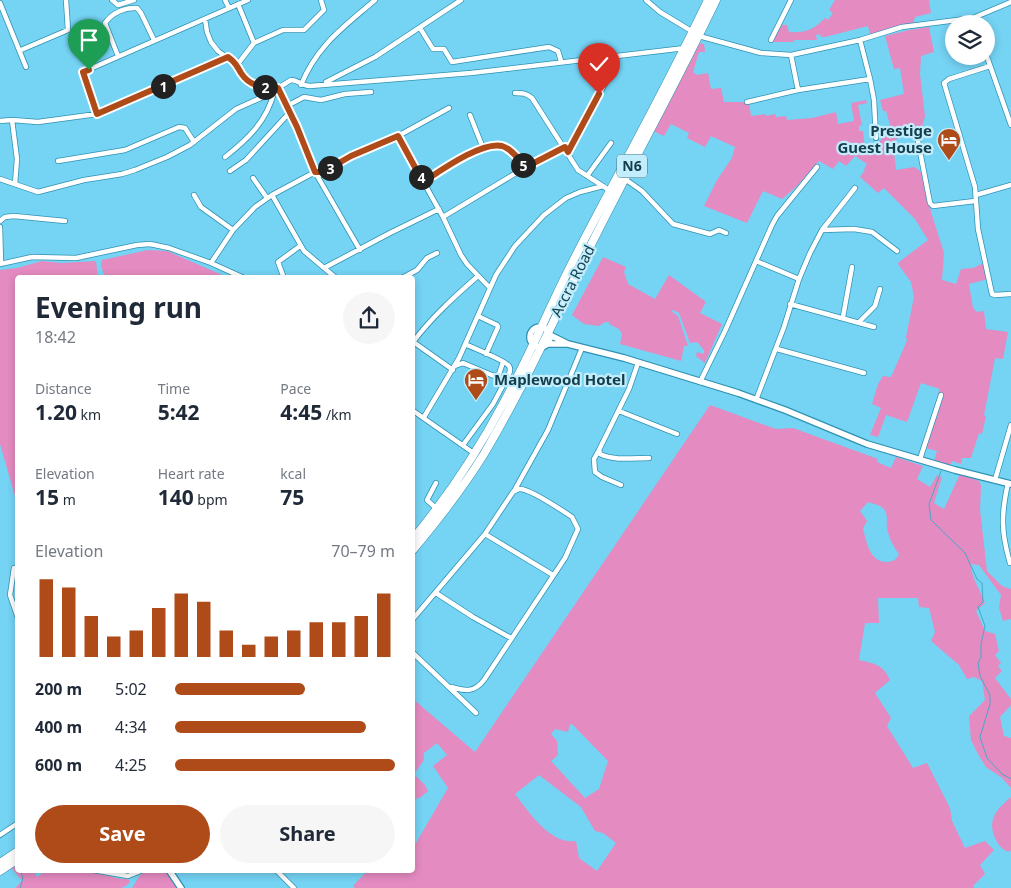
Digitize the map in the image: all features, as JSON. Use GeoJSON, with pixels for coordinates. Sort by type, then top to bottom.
{"type":"FeatureCollection","features":[{"type":"Feature","properties":{"kind":"highway","name":"Accra Road"},"geometry":{"type":"LineString","coordinates":[[415,537],[438,510],[475,454],[505,400],[549,333],[583,252],[606,188],[685,48],[696,34],[708,0]]}},
{"type":"Feature","properties":{"kind":"highway","name":"Accra Road"},"geometry":{"type":"LineString","coordinates":[[415,547],[451,502],[483,455],[504,418],[540,345],[541,327],[625,179],[696,34],[716,0]]}},
{"type":"Feature","properties":{"kind":"highway"},"geometry":{"type":"LineString","coordinates":[[0,863],[15,853]]}},
{"type":"Feature","properties":{"kind":"highway"},"geometry":{"type":"LineString","coordinates":[[0,871],[15,861]]}},
{"type":"Feature","properties":{"kind":"street"},"geometry":{"type":"LineString","coordinates":[[21,50],[68,30],[66,0]]}},
{"type":"Feature","properties":{"kind":"street"},"geometry":{"type":"LineString","coordinates":[[112,0],[118,5],[134,0]]}},
{"type":"Feature","properties":{"kind":"street"},"geometry":{"type":"LineString","coordinates":[[225,0],[229,8]]}},
{"type":"Feature","properties":{"kind":"street"},"geometry":{"type":"LineString","coordinates":[[97,114],[83,72],[248,0]]}},
{"type":"Feature","properties":{"kind":"street"},"geometry":{"type":"LineString","coordinates":[[237,65],[254,43],[283,30],[304,30],[324,10],[321,0]]}},
{"type":"Feature","properties":{"kind":"street"},"geometry":{"type":"LineString","coordinates":[[301,84],[306,70],[322,47],[375,0]]}},
{"type":"Feature","properties":{"kind":"street"},"geometry":{"type":"LineString","coordinates":[[322,84],[375,58],[461,0]]}},
{"type":"Feature","properties":{"kind":"street"},"geometry":{"type":"LineString","coordinates":[[646,0],[660,12],[696,34],[761,53],[791,55],[860,40],[902,27],[945,21]]}},
{"type":"Feature","properties":{"kind":"street"},"geometry":{"type":"LineString","coordinates":[[771,40],[791,0]]}},
{"type":"Feature","properties":{"kind":"street"},"geometry":{"type":"LineString","coordinates":[[979,15],[1011,2]]}},
{"type":"Feature","properties":{"kind":"street"},"geometry":{"type":"LineString","coordinates":[[0,3],[21,50],[26,67]]}},
{"type":"Feature","properties":{"kind":"street"},"geometry":{"type":"LineString","coordinates":[[238,4],[254,43]]}},
{"type":"Feature","properties":{"kind":"street"},"geometry":{"type":"LineString","coordinates":[[118,56],[105,26],[108,18],[114,13],[128,8],[137,8],[154,40]]}},
{"type":"Feature","properties":{"kind":"street"},"geometry":{"type":"LineString","coordinates":[[205,18],[211,42],[218,51],[237,65],[250,84],[276,89],[290,112],[315,172],[360,250]]}},
{"type":"Feature","properties":{"kind":"street"},"geometry":{"type":"LineString","coordinates":[[420,28],[433,49],[444,49],[452,62],[549,47],[558,51],[561,61]]}},
{"type":"Feature","properties":{"kind":"street"},"geometry":{"type":"LineString","coordinates":[[860,40],[874,100],[876,138]]}},
{"type":"Feature","properties":{"kind":"street"},"geometry":{"type":"LineString","coordinates":[[0,179],[38,192],[84,180],[122,174],[167,157],[194,142],[236,109],[291,80],[297,80],[301,84],[310,86],[471,73],[685,48]]}},
{"type":"Feature","properties":{"kind":"street"},"geometry":{"type":"LineString","coordinates":[[791,55],[798,90]]}},
{"type":"Feature","properties":{"kind":"street"},"geometry":{"type":"LineString","coordinates":[[0,121],[38,122],[97,114],[228,57]]}},
{"type":"Feature","properties":{"kind":"street"},"geometry":{"type":"LineString","coordinates":[[1011,125],[1010,117],[990,66],[945,80],[944,83],[963,144],[976,195],[978,229],[992,294],[1011,294]]}},
{"type":"Feature","properties":{"kind":"street"},"geometry":{"type":"LineString","coordinates":[[568,152],[609,76]]}},
{"type":"Feature","properties":{"kind":"street"},"geometry":{"type":"LineString","coordinates":[[747,102],[798,90],[870,79]]}},
{"type":"Feature","properties":{"kind":"street"},"geometry":{"type":"LineString","coordinates":[[226,157],[240,146],[260,124],[276,89]]}},
{"type":"Feature","properties":{"kind":"street"},"geometry":{"type":"LineString","coordinates":[[287,106],[304,97],[312,100],[321,100],[345,94],[371,92]]}},
{"type":"Feature","properties":{"kind":"street"},"geometry":{"type":"LineString","coordinates":[[515,93],[528,94],[532,98],[578,170],[606,188]]}},
{"type":"Feature","properties":{"kind":"street"},"geometry":{"type":"LineString","coordinates":[[211,263],[233,230],[255,207],[272,194],[315,172],[323,172],[351,156],[398,136],[449,108]]}},
{"type":"Feature","properties":{"kind":"street"},"geometry":{"type":"LineString","coordinates":[[230,171],[246,160],[290,112]]}},
{"type":"Feature","properties":{"kind":"street"},"geometry":{"type":"LineString","coordinates":[[470,115],[484,148]]}},
{"type":"Feature","properties":{"kind":"street"},"geometry":{"type":"LineString","coordinates":[[12,120],[17,160],[15,184]]}},
{"type":"Feature","properties":{"kind":"street"},"geometry":{"type":"LineString","coordinates":[[58,161],[124,150],[179,127],[185,128],[194,142]]}},
{"type":"Feature","properties":{"kind":"street"},"geometry":{"type":"LineString","coordinates":[[398,136],[443,217],[461,255],[490,288]]}},
{"type":"Feature","properties":{"kind":"street"},"geometry":{"type":"LineString","coordinates":[[918,141],[930,203],[936,207],[975,201]]}},
{"type":"Feature","properties":{"kind":"street"},"geometry":{"type":"LineString","coordinates":[[587,176],[611,143]]}},
{"type":"Feature","properties":{"kind":"street"},"geometry":{"type":"LineString","coordinates":[[423,182],[484,148],[504,147],[512,152],[526,167]]}},
{"type":"Feature","properties":{"kind":"street"},"geometry":{"type":"LineString","coordinates":[[443,217],[526,167],[565,147]]}},
{"type":"Feature","properties":{"kind":"street"},"geometry":{"type":"LineString","coordinates":[[700,382],[777,216],[817,167]]}},
{"type":"Feature","properties":{"kind":"street"},"geometry":{"type":"LineString","coordinates":[[253,178],[267,198]]}},
{"type":"Feature","properties":{"kind":"street"},"geometry":{"type":"LineString","coordinates":[[625,179],[642,191],[673,224],[710,234],[721,230],[726,233]]}},
{"type":"Feature","properties":{"kind":"street"},"geometry":{"type":"LineString","coordinates":[[976,195],[1011,185]]}},
{"type":"Feature","properties":{"kind":"street"},"geometry":{"type":"LineString","coordinates":[[424,417],[454,368],[490,288],[503,263],[515,246],[549,210],[573,195],[606,188]]}},
{"type":"Feature","properties":{"kind":"street"},"geometry":{"type":"LineString","coordinates":[[756,400],[776,348],[799,278],[822,230],[855,188]]}},
{"type":"Feature","properties":{"kind":"street"},"geometry":{"type":"LineString","coordinates":[[272,194],[300,246],[309,257],[332,275]]}},
{"type":"Feature","properties":{"kind":"street"},"geometry":{"type":"LineString","coordinates":[[194,195],[200,207],[233,230]]}},
{"type":"Feature","properties":{"kind":"street"},"geometry":{"type":"LineString","coordinates":[[324,268],[390,233],[439,210]]}},
{"type":"Feature","properties":{"kind":"street"},"geometry":{"type":"LineString","coordinates":[[0,221],[5,217],[14,216],[65,221]]}},
{"type":"Feature","properties":{"kind":"street"},"geometry":{"type":"LineString","coordinates":[[0,227],[0,264],[32,257],[76,258],[150,244],[161,245],[211,263],[237,275]]}},
{"type":"Feature","properties":{"kind":"street"},"geometry":{"type":"LineString","coordinates":[[822,230],[872,232],[897,251]]}},
{"type":"Feature","properties":{"kind":"street"},"geometry":{"type":"LineString","coordinates":[[283,275],[278,262],[300,246]]}},
{"type":"Feature","properties":{"kind":"street"},"geometry":{"type":"LineString","coordinates":[[408,275],[417,270],[427,258],[437,253]]}},
{"type":"Feature","properties":{"kind":"street"},"geometry":{"type":"LineString","coordinates":[[756,261],[799,278]]}},
{"type":"Feature","properties":{"kind":"street"},"geometry":{"type":"LineString","coordinates":[[844,317],[852,267]]}},
{"type":"Feature","properties":{"kind":"street"},"geometry":{"type":"LineString","coordinates":[[415,339],[440,310],[478,276]]}},
{"type":"Feature","properties":{"kind":"street"},"geometry":{"type":"LineString","coordinates":[[858,322],[875,306],[880,289]]}},
{"type":"Feature","properties":{"kind":"street"},"geometry":{"type":"LineString","coordinates":[[790,304],[844,317],[874,327]]}},
{"type":"Feature","properties":{"kind":"street"},"geometry":{"type":"LineString","coordinates":[[478,316],[498,327],[486,354]]}},
{"type":"Feature","properties":{"kind":"street"},"geometry":{"type":"LineString","coordinates":[[541,327],[568,344],[638,363],[756,400],[867,444],[1010,484],[1002,519],[1004,541],[1010,563]]}},
{"type":"Feature","properties":{"kind":"street"},"geometry":{"type":"LineString","coordinates":[[415,342],[454,368]]}},
{"type":"Feature","properties":{"kind":"street"},"geometry":{"type":"LineString","coordinates":[[463,445],[494,404],[510,374],[510,367],[503,362],[465,344]]}},
{"type":"Feature","properties":{"kind":"street"},"geometry":{"type":"LineString","coordinates":[[540,345],[568,344]]}},
{"type":"Feature","properties":{"kind":"street"},"geometry":{"type":"LineString","coordinates":[[415,617],[485,534],[513,492],[548,430],[582,348]]}},
{"type":"Feature","properties":{"kind":"street"},"geometry":{"type":"LineString","coordinates":[[776,348],[864,373]]}},
{"type":"Feature","properties":{"kind":"street"},"geometry":{"type":"LineString","coordinates":[[454,368],[463,363],[494,376],[499,374],[503,362]]}},
{"type":"Feature","properties":{"kind":"street"},"geometry":{"type":"LineString","coordinates":[[621,485],[595,472],[594,459],[630,389],[638,363]]}},
{"type":"Feature","properties":{"kind":"street"},"geometry":{"type":"LineString","coordinates":[[920,459],[941,394]]}},
{"type":"Feature","properties":{"kind":"street"},"geometry":{"type":"LineString","coordinates":[[619,411],[677,434]]}},
{"type":"Feature","properties":{"kind":"street"},"geometry":{"type":"LineString","coordinates":[[415,412],[475,454]]}},
{"type":"Feature","properties":{"kind":"street"},"geometry":{"type":"LineString","coordinates":[[995,480],[1011,426]]}},
{"type":"Feature","properties":{"kind":"street"},"geometry":{"type":"LineString","coordinates":[[600,450],[600,454],[615,458],[649,458]]}},
{"type":"Feature","properties":{"kind":"street"},"geometry":{"type":"LineString","coordinates":[[436,483],[427,500],[438,510]]}},
{"type":"Feature","properties":{"kind":"street"},"geometry":{"type":"LineString","coordinates":[[451,687],[468,691],[480,686],[553,575],[573,542],[578,529],[578,525],[572,517],[524,490],[521,489],[513,492]]}},
{"type":"Feature","properties":{"kind":"street"},"geometry":{"type":"LineString","coordinates":[[485,534],[553,575]]}},
{"type":"Feature","properties":{"kind":"street"},"geometry":{"type":"LineString","coordinates":[[14,568],[10,595],[15,609]]}},
{"type":"Feature","properties":{"kind":"street"},"geometry":{"type":"LineString","coordinates":[[436,593],[473,617],[511,638]]}},
{"type":"Feature","properties":{"kind":"street"},"geometry":{"type":"LineString","coordinates":[[415,655],[451,687],[476,713]]}},
{"type":"Feature","properties":{"kind":"street"},"geometry":{"type":"LineString","coordinates":[[0,835],[15,825]]}},
{"type":"Feature","properties":{"kind":"street"},"geometry":{"type":"LineString","coordinates":[[110,873],[128,876],[136,873]]}},
{"type":"Feature","properties":{"kind":"street"},"geometry":{"type":"LineString","coordinates":[[171,873],[181,888]]}},
{"type":"Feature","properties":{"kind":"street"},"geometry":{"type":"LineString","coordinates":[[279,873],[294,888]]}},
{"type":"Feature","properties":{"kind":"shaded area"},"geometry":{"type":"Polygon","coordinates":[[[835,0],[929,0],[931,13],[915,17],[913,24],[870,34],[868,26],[825,37],[821,37],[820,34],[816,35],[817,40],[772,42],[782,25],[787,25],[789,32],[800,32],[813,28],[825,18],[828,20],[833,13],[829,10],[835,0]]]}},
{"type":"Feature","properties":{"kind":"shaded area"},"geometry":{"type":"Polygon","coordinates":[[[929,27],[934,52],[921,56],[920,74],[925,116],[920,134],[908,132],[893,142],[896,170],[914,167],[923,176],[931,212],[944,253],[942,280],[956,284],[961,269],[973,268],[984,263],[988,279],[969,284],[973,308],[977,312],[984,311],[986,329],[1008,332],[1003,359],[995,358],[982,434],[979,433],[971,458],[962,458],[961,464],[952,461],[950,465],[934,461],[937,451],[925,448],[943,395],[938,393],[940,389],[921,383],[907,422],[886,415],[878,437],[870,435],[881,408],[872,404],[878,384],[883,376],[891,377],[907,341],[906,337],[914,297],[911,282],[898,264],[928,240],[915,219],[884,188],[878,193],[860,177],[867,164],[855,156],[846,166],[839,161],[833,169],[819,161],[796,187],[782,199],[763,191],[747,223],[704,206],[717,180],[732,158],[735,147],[711,136],[705,147],[687,138],[689,133],[671,124],[664,136],[653,131],[699,43],[704,44],[705,52],[699,52],[693,72],[697,75],[708,73],[711,89],[721,88],[724,102],[749,102],[751,116],[775,114],[776,117],[786,116],[787,120],[812,118],[836,112],[838,124],[854,121],[851,103],[866,100],[867,103],[858,105],[862,125],[859,126],[859,131],[863,131],[865,149],[878,146],[883,135],[891,128],[886,111],[883,111],[880,100],[904,94],[900,68],[894,69],[885,36],[929,27]]]}},
{"type":"Feature","properties":{"kind":"shaded area"},"geometry":{"type":"Polygon","coordinates":[[[148,250],[167,251],[222,275],[104,275],[101,266],[102,260],[148,250]]]}},
{"type":"Feature","properties":{"kind":"shaded area"},"geometry":{"type":"Polygon","coordinates":[[[603,257],[626,267],[624,272],[628,284],[655,299],[669,275],[706,302],[700,313],[722,324],[705,363],[696,356],[697,352],[704,354],[704,350],[697,342],[690,343],[679,313],[673,310],[671,311],[678,316],[688,346],[684,346],[681,361],[620,344],[622,334],[619,329],[609,324],[609,322],[599,326],[584,324],[572,315],[603,257]]]}},
{"type":"Feature","properties":{"kind":"shaded area"},"geometry":{"type":"Polygon","coordinates":[[[42,261],[61,263],[96,261],[98,275],[15,275],[15,496],[0,444],[0,270],[17,268],[42,261]]]}},
{"type":"Feature","properties":{"kind":"shaded area"},"geometry":{"type":"Polygon","coordinates":[[[710,405],[776,429],[793,428],[878,459],[877,462],[891,468],[896,457],[923,466],[917,479],[930,487],[937,475],[942,477],[934,503],[944,509],[960,474],[979,481],[981,486],[980,510],[987,571],[1002,586],[1011,589],[1011,619],[1003,621],[999,608],[1001,595],[979,565],[971,564],[974,579],[985,603],[976,611],[985,631],[995,634],[999,651],[995,655],[1001,663],[998,666],[1002,671],[995,678],[1011,699],[1011,705],[1000,717],[1004,736],[1011,738],[1011,788],[1001,777],[986,767],[971,740],[969,716],[985,700],[982,681],[974,677],[967,679],[959,665],[931,641],[935,632],[929,608],[919,607],[918,598],[878,598],[879,623],[865,623],[859,660],[878,666],[890,680],[875,693],[891,718],[887,726],[913,768],[927,763],[950,808],[952,821],[965,848],[985,841],[994,850],[980,865],[985,874],[973,886],[974,888],[355,888],[353,886],[365,873],[415,873],[415,845],[448,788],[433,766],[447,755],[437,743],[424,753],[424,760],[415,773],[415,701],[475,752],[710,405]],[[868,502],[860,511],[867,521],[863,528],[867,544],[876,559],[886,562],[892,561],[899,554],[889,535],[885,510],[878,505],[868,502]],[[570,724],[568,732],[555,729],[551,734],[557,741],[558,755],[551,761],[585,798],[599,789],[608,761],[570,724]],[[539,775],[515,794],[549,833],[566,841],[576,841],[579,858],[597,871],[616,843],[603,833],[595,831],[581,807],[539,775]]]}},
{"type":"Feature","properties":{"kind":"shaded area"},"geometry":{"type":"Polygon","coordinates":[[[415,775],[428,791],[415,799],[415,775]]]}},
{"type":"Feature","properties":{"kind":"shaded area"},"geometry":{"type":"Polygon","coordinates":[[[1011,797],[1011,850],[1008,852],[1002,848],[995,838],[992,825],[998,810],[1011,797]]]}},
{"type":"Feature","properties":{"kind":"shaded area"},"geometry":{"type":"Polygon","coordinates":[[[16,873],[35,873],[37,877],[43,873],[98,873],[128,879],[130,882],[121,888],[15,888],[22,881],[16,873]]]}},
{"type":"Feature","properties":{"kind":"shaded area"},"geometry":{"type":"Polygon","coordinates":[[[143,873],[167,873],[177,888],[132,888],[143,873]]]}},
{"type":"Feature","properties":{"kind":"waterway"},"geometry":{"type":"LineString","coordinates":[[941,471],[929,504],[931,520],[965,553],[977,579],[982,583],[983,602],[978,607],[985,626],[981,644],[981,657],[978,663],[980,676],[990,695],[990,704],[980,737],[987,758],[1002,774],[1011,779]]}},
{"type":"Feature","properties":{"kind":"waterway"},"geometry":{"type":"LineString","coordinates":[[20,888],[23,878],[21,873]]}},
{"type":"Feature","properties":{"kind":"place","name":"Prestige Guest House"},"geometry":{"type":"Point","coordinates":[949,161]}},
{"type":"Feature","properties":{"kind":"place","name":"Maplewood Hotel"},"geometry":{"type":"Point","coordinates":[476,401]}},
{"type":"Feature","properties":{"kind":"route"},"geometry":{"type":"LineString","coordinates":[[89,70],[83,72],[97,114],[228,57],[237,65],[250,84],[278,88],[297,127],[315,172],[323,172],[351,156],[398,136],[423,182],[484,148],[504,147],[512,152],[526,167],[565,147],[568,152],[599,94]]}}]}
